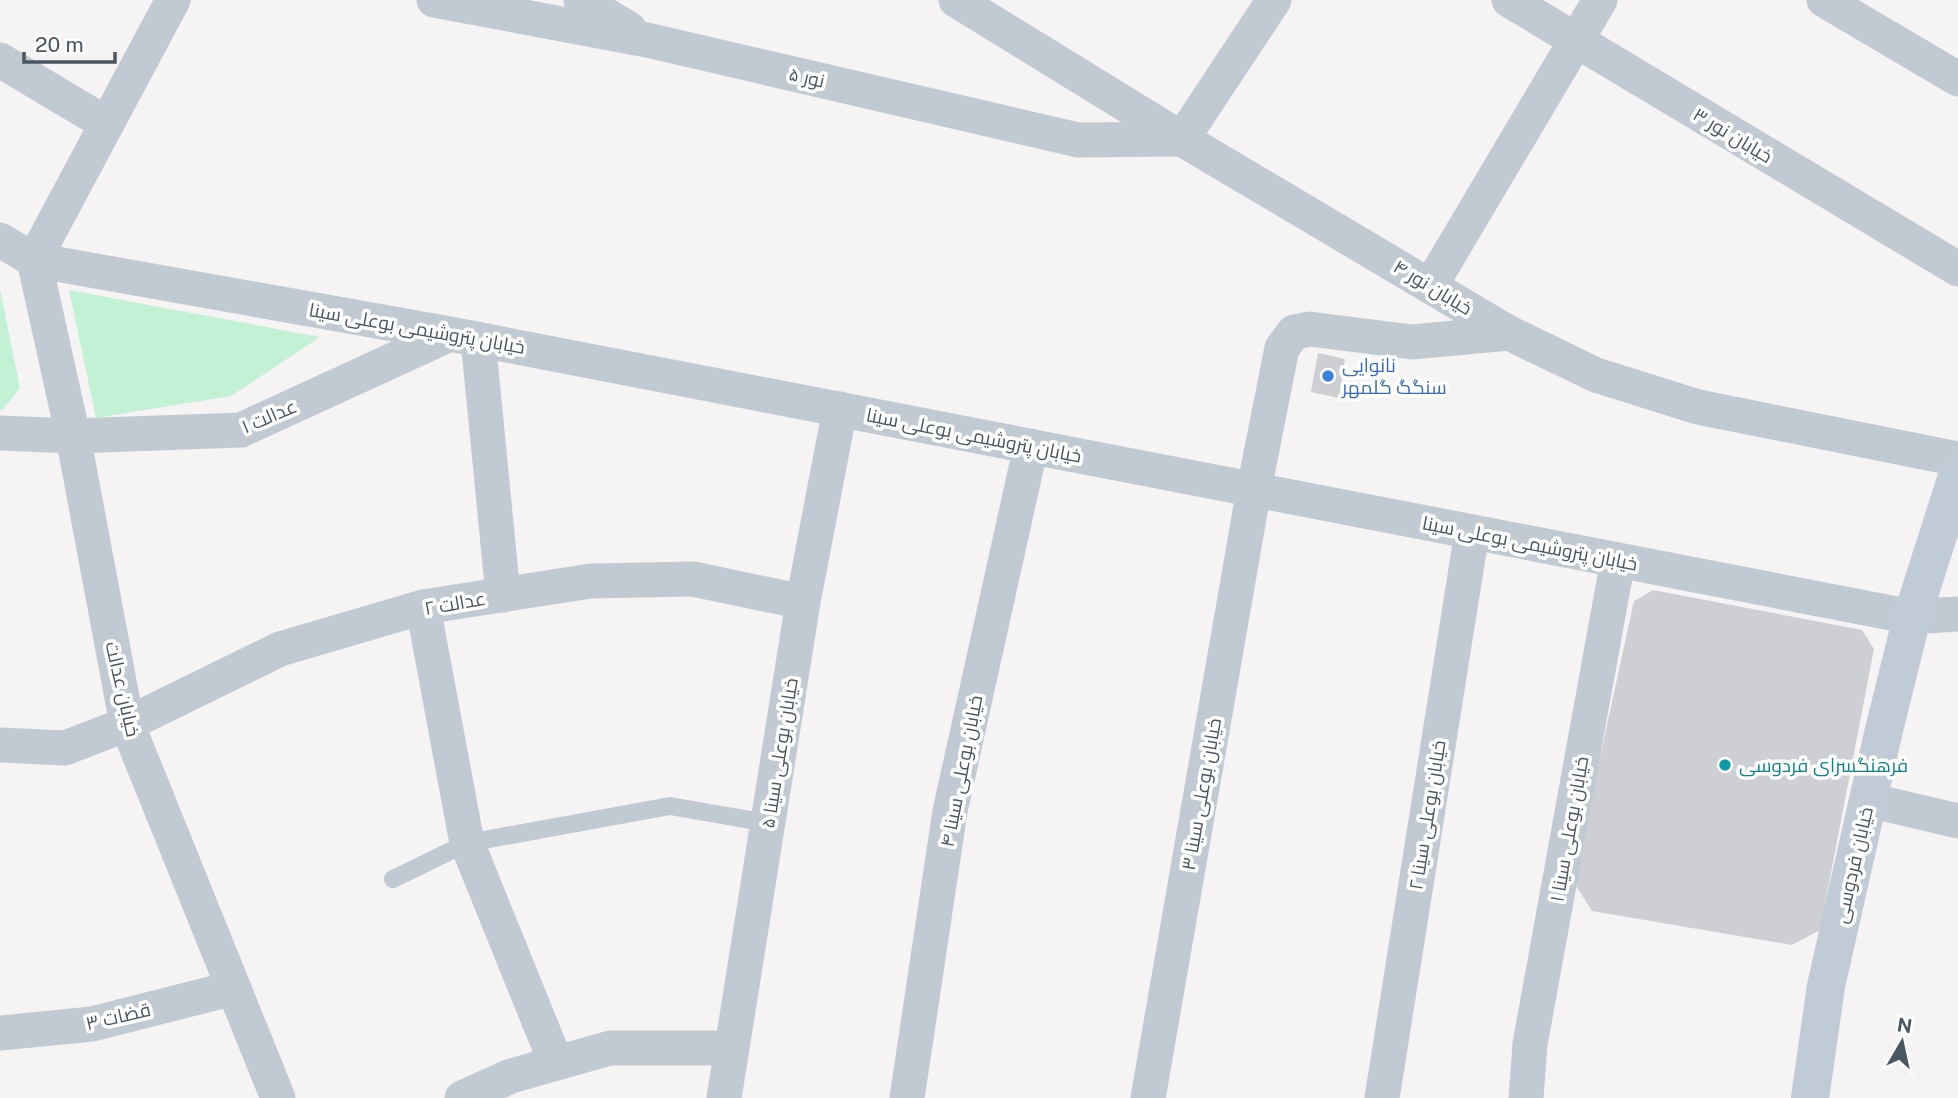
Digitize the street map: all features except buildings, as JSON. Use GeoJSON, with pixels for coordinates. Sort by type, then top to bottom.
{"type":"FeatureCollection","features":[{"type":"Feature","properties":{"kind":"street"},"geometry":{"type":"LineString","coordinates":[[0,240],[34,260],[173,0]]}},
{"type":"Feature","properties":{"kind":"street","name":"نور ۵"},"geometry":{"type":"LineString","coordinates":[[434,0],[647,40],[1078,139],[1182,139]]}},
{"type":"Feature","properties":{"kind":"street"},"geometry":{"type":"LineString","coordinates":[[581,0],[647,40]]}},
{"type":"Feature","properties":{"kind":"street","name":"خیابان نور ۴"},"geometry":{"type":"LineString","coordinates":[[956,0],[1182,139],[1509,333],[1596,375],[1698,407],[1958,459]]}},
{"type":"Feature","properties":{"kind":"street"},"geometry":{"type":"LineString","coordinates":[[1182,139],[1274,0]]}},
{"type":"Feature","properties":{"kind":"street","name":"خیابان نور ۳"},"geometry":{"type":"LineString","coordinates":[[1509,0],[1958,269]]}},
{"type":"Feature","properties":{"kind":"street"},"geometry":{"type":"LineString","coordinates":[[1431,285],[1600,0]]}},
{"type":"Feature","properties":{"kind":"street"},"geometry":{"type":"LineString","coordinates":[[1824,0],[1958,79]]}},
{"type":"Feature","properties":{"kind":"street"},"geometry":{"type":"LineString","coordinates":[[0,60],[107,124]]}},
{"type":"Feature","properties":{"kind":"street","name":"خیابان پتروشیمی بوعلی سینا"},"geometry":{"type":"LineString","coordinates":[[34,260],[464,336],[1912,617],[1958,614]]}},
{"type":"Feature","properties":{"kind":"street","name":"خیابان عدالت"},"geometry":{"type":"LineString","coordinates":[[34,260],[73,436],[127,724],[278,1098]]}},
{"type":"Feature","properties":{"kind":"street","name":"خیابان بوعلی سینا ۳"},"geometry":{"type":"LineString","coordinates":[[1148,1098],[1254,489],[1282,348],[1294,332],[1310,328],[1412,342],[1509,333]]}},
{"type":"Feature","properties":{"kind":"street"},"geometry":{"type":"LineString","coordinates":[[464,336],[503,595]]}},
{"type":"Feature","properties":{"kind":"street","name":"عدالت ۱"},"geometry":{"type":"LineString","coordinates":[[0,433],[73,436],[241,430],[464,336]]}},
{"type":"Feature","properties":{"kind":"street","name":"خیابان بوعلی سینا ۵"},"geometry":{"type":"LineString","coordinates":[[724,1098],[803,603],[840,409]]}},
{"type":"Feature","properties":{"kind":"street","name":"خیابان بوعلی سینا ۴"},"geometry":{"type":"LineString","coordinates":[[907,1098],[950,811],[1031,446]]}},
{"type":"Feature","properties":{"kind":"street","name":"خیابان فردوسی"},"geometry":{"type":"LineString","coordinates":[[1810,1098],[1826,986],[1868,800],[1912,617],[1958,473]]}},
{"type":"Feature","properties":{"kind":"street","name":"خیابان بوعلی سینا ۲"},"geometry":{"type":"LineString","coordinates":[[1382,1098],[1472,532]]}},
{"type":"Feature","properties":{"kind":"street","name":"خیابان بوعلی سینا ۱"},"geometry":{"type":"LineString","coordinates":[[1526,1098],[1530,1044],[1618,560]]}},
{"type":"Feature","properties":{"kind":"street","name":"عدالت ۲"},"geometry":{"type":"LineString","coordinates":[[0,745],[65,748],[127,724],[279,649],[423,607],[591,581],[693,579],[803,603]]}},
{"type":"Feature","properties":{"kind":"street"},"geometry":{"type":"LineString","coordinates":[[423,607],[467,843],[556,1063]]}},
{"type":"Feature","properties":{"kind":"street"},"geometry":{"type":"LineString","coordinates":[[1868,800],[1958,821]]}},
{"type":"Feature","properties":{"kind":"street","name":"قضات ۳"},"geometry":{"type":"LineString","coordinates":[[0,1033],[92,1024],[234,988]]}},
{"type":"Feature","properties":{"kind":"street"},"geometry":{"type":"LineString","coordinates":[[462,1098],[511,1076],[610,1048],[732,1048]]}},
{"type":"Feature","properties":{"kind":"lane"},"geometry":{"type":"LineString","coordinates":[[393,880],[467,843],[670,806],[768,823]]}},
{"type":"Feature","properties":{"kind":"green space"},"geometry":{"type":"Polygon","coordinates":[[[0,289],[20,388],[2,410],[0,410],[0,289]]]}},
{"type":"Feature","properties":{"kind":"green space"},"geometry":{"type":"Polygon","coordinates":[[[69,290],[320,337],[231,396],[96,418],[69,290]]]}},
{"type":"Feature","properties":{"kind":"place","name":"نانوایی سنگگ گلمهر"},"geometry":{"type":"Point","coordinates":[1328,376]}},
{"type":"Feature","properties":{"kind":"place","name":"فرهنگسرای فردوسی"},"geometry":{"type":"Point","coordinates":[1725,765]}}]}
